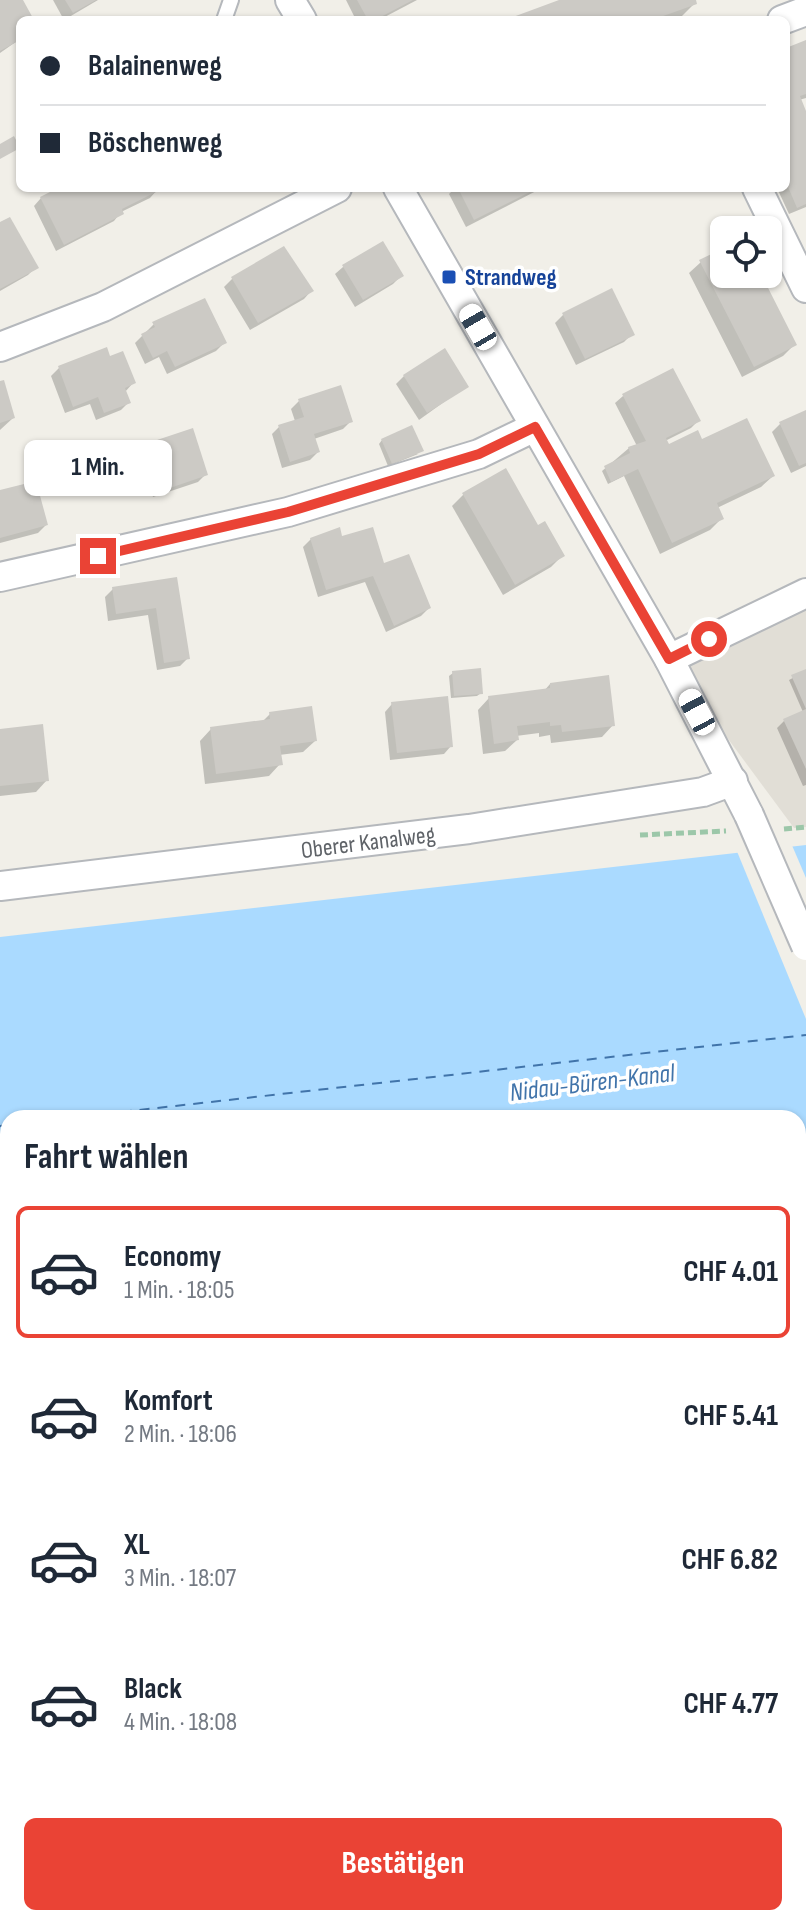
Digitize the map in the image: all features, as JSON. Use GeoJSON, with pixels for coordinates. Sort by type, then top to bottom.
{"type":"FeatureCollection","features":[{"type":"Feature","properties":{"kind":"street"},"geometry":{"type":"LineString","coordinates":[[0,347],[103,307],[329,192]]}},
{"type":"Feature","properties":{"kind":"street"},"geometry":{"type":"LineString","coordinates":[[400,192],[669,659],[733,781],[740,823],[806,946]]}},
{"type":"Feature","properties":{"kind":"street"},"geometry":{"type":"LineString","coordinates":[[759,192],[806,288]]}},
{"type":"Feature","properties":{"kind":"street"},"geometry":{"type":"LineString","coordinates":[[0,577],[288,512],[479,454],[535,427]]}},
{"type":"Feature","properties":{"kind":"street"},"geometry":{"type":"LineString","coordinates":[[669,659],[806,593]]}},
{"type":"Feature","properties":{"kind":"street","name":"Oberer Kanalweg"},"geometry":{"type":"LineString","coordinates":[[0,886],[469,829],[703,792],[733,781]]}},
{"type":"Feature","properties":{"kind":"path"},"geometry":{"type":"LineString","coordinates":[[630,836],[740,823]]}},
{"type":"Feature","properties":{"kind":"path"},"geometry":{"type":"LineString","coordinates":[[778,829],[806,827]]}},
{"type":"Feature","properties":{"kind":"shaded area"},"geometry":{"type":"Polygon","coordinates":[[[806,593],[806,827],[794,828],[669,659],[806,593]]]}},
{"type":"Feature","properties":{"kind":"water","name":"Nidau-Büren-Kanal"},"geometry":{"type":"Polygon","coordinates":[[[806,845],[806,1110],[0,1110],[0,937],[806,845]]]}},
{"type":"Feature","properties":{"kind":"pier"},"geometry":{"type":"Polygon","coordinates":[[[791,843],[806,878],[806,1019],[736,849],[791,843]]]}},
{"type":"Feature","properties":{"kind":"building"},"geometry":{"type":"Polygon","coordinates":[[[0,0],[23,0],[32,16],[16,16],[16,42],[0,51],[0,0]]]}},
{"type":"Feature","properties":{"kind":"building"},"geometry":{"type":"Polygon","coordinates":[[[65,0],[96,0],[73,13],[65,0]]]}},
{"type":"Feature","properties":{"kind":"building"},"geometry":{"type":"Polygon","coordinates":[[[357,0],[413,0],[383,16],[366,16],[357,0]]]}},
{"type":"Feature","properties":{"kind":"building"},"geometry":{"type":"Polygon","coordinates":[[[559,0],[696,0],[697,4],[663,16],[516,16],[559,0]]]}},
{"type":"Feature","properties":{"kind":"building"},"geometry":{"type":"Polygon","coordinates":[[[806,40],[806,94],[800,96],[806,111],[806,204],[797,208],[790,191],[790,46],[806,40]]]}},
{"type":"Feature","properties":{"kind":"building"},"geometry":{"type":"Polygon","coordinates":[[[14,136],[16,150],[0,159],[0,144],[14,136]]]}},
{"type":"Feature","properties":{"kind":"building"},"geometry":{"type":"Polygon","coordinates":[[[50,192],[156,192],[122,209],[124,214],[64,245],[40,197],[50,192]]]}},
{"type":"Feature","properties":{"kind":"building"},"geometry":{"type":"Polygon","coordinates":[[[460,192],[530,192],[474,220],[460,192]]]}},
{"type":"Feature","properties":{"kind":"building"},"geometry":{"type":"Polygon","coordinates":[[[10,217],[39,268],[0,289],[0,222],[10,217]]]}},
{"type":"Feature","properties":{"kind":"building"},"geometry":{"type":"Polygon","coordinates":[[[383,241],[404,276],[363,300],[342,265],[383,241]]]}},
{"type":"Feature","properties":{"kind":"building"},"geometry":{"type":"Polygon","coordinates":[[[284,246],[314,291],[258,323],[231,277],[284,246]]]}},
{"type":"Feature","properties":{"kind":"building"},"geometry":{"type":"Polygon","coordinates":[[[710,255],[710,281],[699,260],[710,255]]]}},
{"type":"Feature","properties":{"kind":"building"},"geometry":{"type":"Polygon","coordinates":[[[612,288],[635,335],[585,359],[562,313],[612,288]]]}},
{"type":"Feature","properties":{"kind":"building"},"geometry":{"type":"Polygon","coordinates":[[[713,288],[768,288],[797,345],[754,367],[713,288]]]}},
{"type":"Feature","properties":{"kind":"building"},"geometry":{"type":"Polygon","coordinates":[[[205,298],[227,343],[175,367],[167,351],[153,358],[141,334],[155,327],[152,322],[205,298]]]}},
{"type":"Feature","properties":{"kind":"building"},"geometry":{"type":"Polygon","coordinates":[[[107,347],[110,356],[123,351],[136,383],[125,388],[131,403],[104,413],[98,397],[73,407],[58,366],[107,347]]]}},
{"type":"Feature","properties":{"kind":"building"},"geometry":{"type":"Polygon","coordinates":[[[445,348],[469,387],[427,413],[403,375],[445,348]]]}},
{"type":"Feature","properties":{"kind":"building"},"geometry":{"type":"Polygon","coordinates":[[[673,368],[701,421],[666,438],[669,444],[698,430],[702,439],[747,418],[775,476],[717,503],[724,519],[672,543],[638,469],[611,482],[604,466],[630,453],[628,447],[646,441],[622,394],[673,368]]]}},
{"type":"Feature","properties":{"kind":"building"},"geometry":{"type":"Polygon","coordinates":[[[4,380],[15,418],[0,423],[0,381],[4,380]]]}},
{"type":"Feature","properties":{"kind":"building"},"geometry":{"type":"Polygon","coordinates":[[[341,385],[353,422],[314,434],[320,452],[290,462],[278,425],[304,417],[298,399],[341,385]]]}},
{"type":"Feature","properties":{"kind":"building"},"geometry":{"type":"Polygon","coordinates":[[[806,410],[806,463],[799,466],[779,422],[806,410]]]}},
{"type":"Feature","properties":{"kind":"building"},"geometry":{"type":"Polygon","coordinates":[[[412,425],[424,451],[392,464],[381,439],[412,425]]]}},
{"type":"Feature","properties":{"kind":"building"},"geometry":{"type":"Polygon","coordinates":[[[193,428],[208,475],[161,491],[145,444],[193,428]]]}},
{"type":"Feature","properties":{"kind":"building"},"geometry":{"type":"Polygon","coordinates":[[[506,468],[538,525],[545,521],[565,556],[515,585],[462,493],[506,468]]]}},
{"type":"Feature","properties":{"kind":"building"},"geometry":{"type":"Polygon","coordinates":[[[36,481],[48,525],[0,538],[0,490],[36,481]]]}},
{"type":"Feature","properties":{"kind":"building"},"geometry":{"type":"Polygon","coordinates":[[[340,527],[342,536],[373,527],[384,563],[409,554],[431,608],[394,626],[373,576],[326,590],[310,538],[340,527]]]}},
{"type":"Feature","properties":{"kind":"building"},"geometry":{"type":"Polygon","coordinates":[[[177,577],[190,659],[164,663],[156,608],[116,614],[112,587],[177,577]]]}},
{"type":"Feature","properties":{"kind":"building"},"geometry":{"type":"Polygon","coordinates":[[[481,668],[483,694],[454,696],[452,671],[481,668]]]}},
{"type":"Feature","properties":{"kind":"building"},"geometry":{"type":"Polygon","coordinates":[[[806,669],[806,709],[791,675],[806,669]]]}},
{"type":"Feature","properties":{"kind":"building"},"geometry":{"type":"Polygon","coordinates":[[[609,675],[615,726],[562,732],[561,725],[550,726],[550,722],[517,726],[519,740],[494,744],[488,696],[550,688],[550,683],[609,675]]]}},
{"type":"Feature","properties":{"kind":"building"},"geometry":{"type":"Polygon","coordinates":[[[448,696],[453,747],[397,753],[391,702],[448,696]]]}},
{"type":"Feature","properties":{"kind":"building"},"geometry":{"type":"Polygon","coordinates":[[[312,706],[317,741],[280,746],[283,765],[216,774],[210,727],[270,719],[269,712],[312,706]]]}},
{"type":"Feature","properties":{"kind":"building"},"geometry":{"type":"Polygon","coordinates":[[[806,709],[806,769],[783,719],[806,709]]]}},
{"type":"Feature","properties":{"kind":"building"},"geometry":{"type":"Polygon","coordinates":[[[43,724],[49,781],[0,786],[0,729],[43,724]]]}},
{"type":"Feature","properties":{"kind":"ferry route"},"geometry":{"type":"LineString","coordinates":[[139,1110],[806,1035]]}},
{"type":"Feature","properties":{"kind":"place","name":"Strandweg"},"geometry":{"type":"Point","coordinates":[449,277]}},
{"type":"Feature","properties":{"kind":"route"},"geometry":{"type":"LineString","coordinates":[[98,556],[288,512],[479,454],[535,427],[669,659],[709,639]]}}]}
